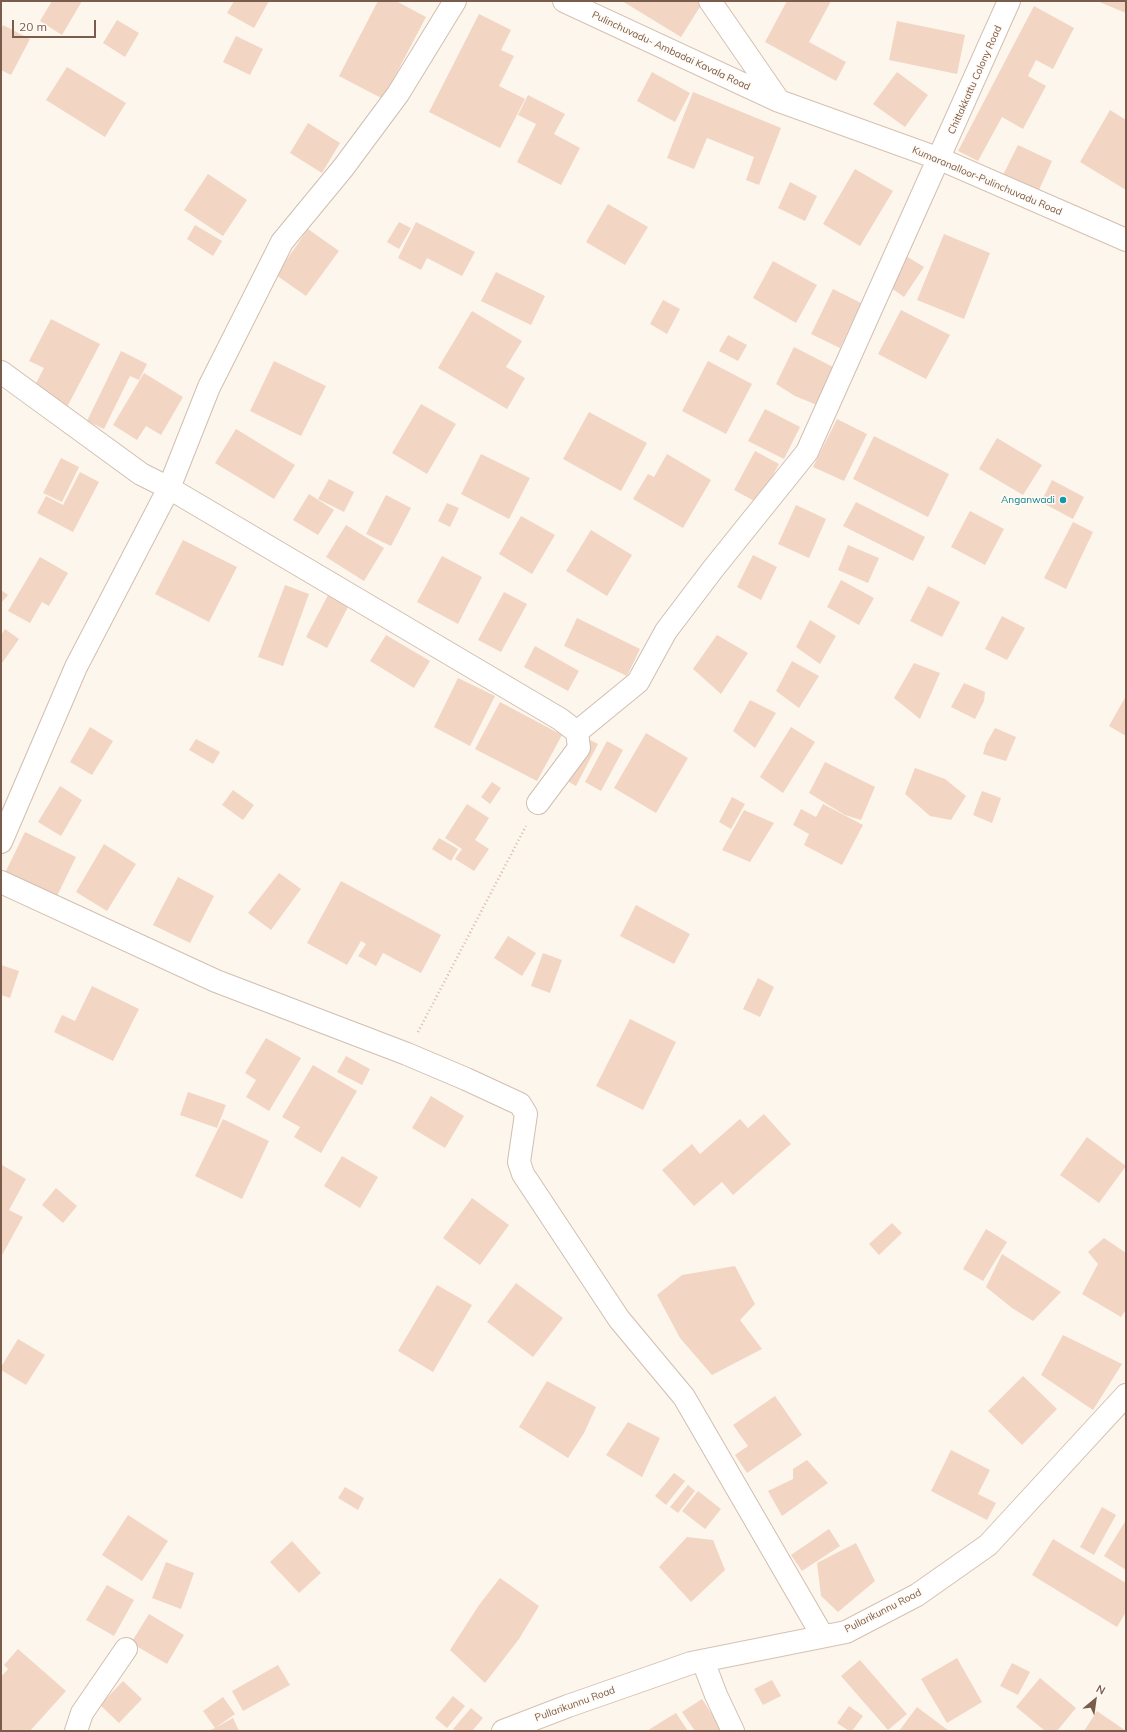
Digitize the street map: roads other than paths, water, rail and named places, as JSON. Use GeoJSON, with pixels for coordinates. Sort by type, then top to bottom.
{"type":"FeatureCollection","features":[{"type":"Feature","properties":{"kind":"street"},"geometry":{"type":"LineString","coordinates":[[1,842],[76,667],[169,488],[209,387],[282,242],[342,168],[398,94],[455,1]]}},
{"type":"Feature","properties":{"kind":"street","name":"Pulinchuvadu- Ambadai Kavala Road"},"geometry":{"type":"LineString","coordinates":[[564,1],[779,101]]}},
{"type":"Feature","properties":{"kind":"street"},"geometry":{"type":"LineString","coordinates":[[710,1],[779,101]]}},
{"type":"Feature","properties":{"kind":"street","name":"Chittakkattu Colony Road"},"geometry":{"type":"LineString","coordinates":[[578,732],[638,682],[666,631],[713,569],[807,452],[1010,1]]}},
{"type":"Feature","properties":{"kind":"street","name":"Kumaranalloor-Pulinchuvadu Road"},"geometry":{"type":"LineString","coordinates":[[779,101],[940,159],[1126,240]]}},
{"type":"Feature","properties":{"kind":"street"},"geometry":{"type":"LineString","coordinates":[[1,372],[141,474],[169,488],[560,719],[578,732],[579,748],[538,803]]}},
{"type":"Feature","properties":{"kind":"street"},"geometry":{"type":"LineString","coordinates":[[1,882],[216,981],[407,1054],[520,1104],[524,1108],[526,1114],[519,1162],[523,1174],[619,1319],[684,1397],[822,1635]]}},
{"type":"Feature","properties":{"kind":"street","name":"Pullarikunnu Road"},"geometry":{"type":"LineString","coordinates":[[503,1731],[582,1700],[691,1662],[703,1661],[822,1635],[846,1632],[916,1595],[988,1545],[1126,1395]]}},
{"type":"Feature","properties":{"kind":"street"},"geometry":{"type":"LineString","coordinates":[[76,1731],[82,1713],[126,1649]]}},
{"type":"Feature","properties":{"kind":"street"},"geometry":{"type":"LineString","coordinates":[[703,1661],[716,1695],[733,1731]]}},
{"type":"Feature","properties":{"kind":"place","name":"Anganwadi"},"geometry":{"type":"Point","coordinates":[1063,500]}}]}
